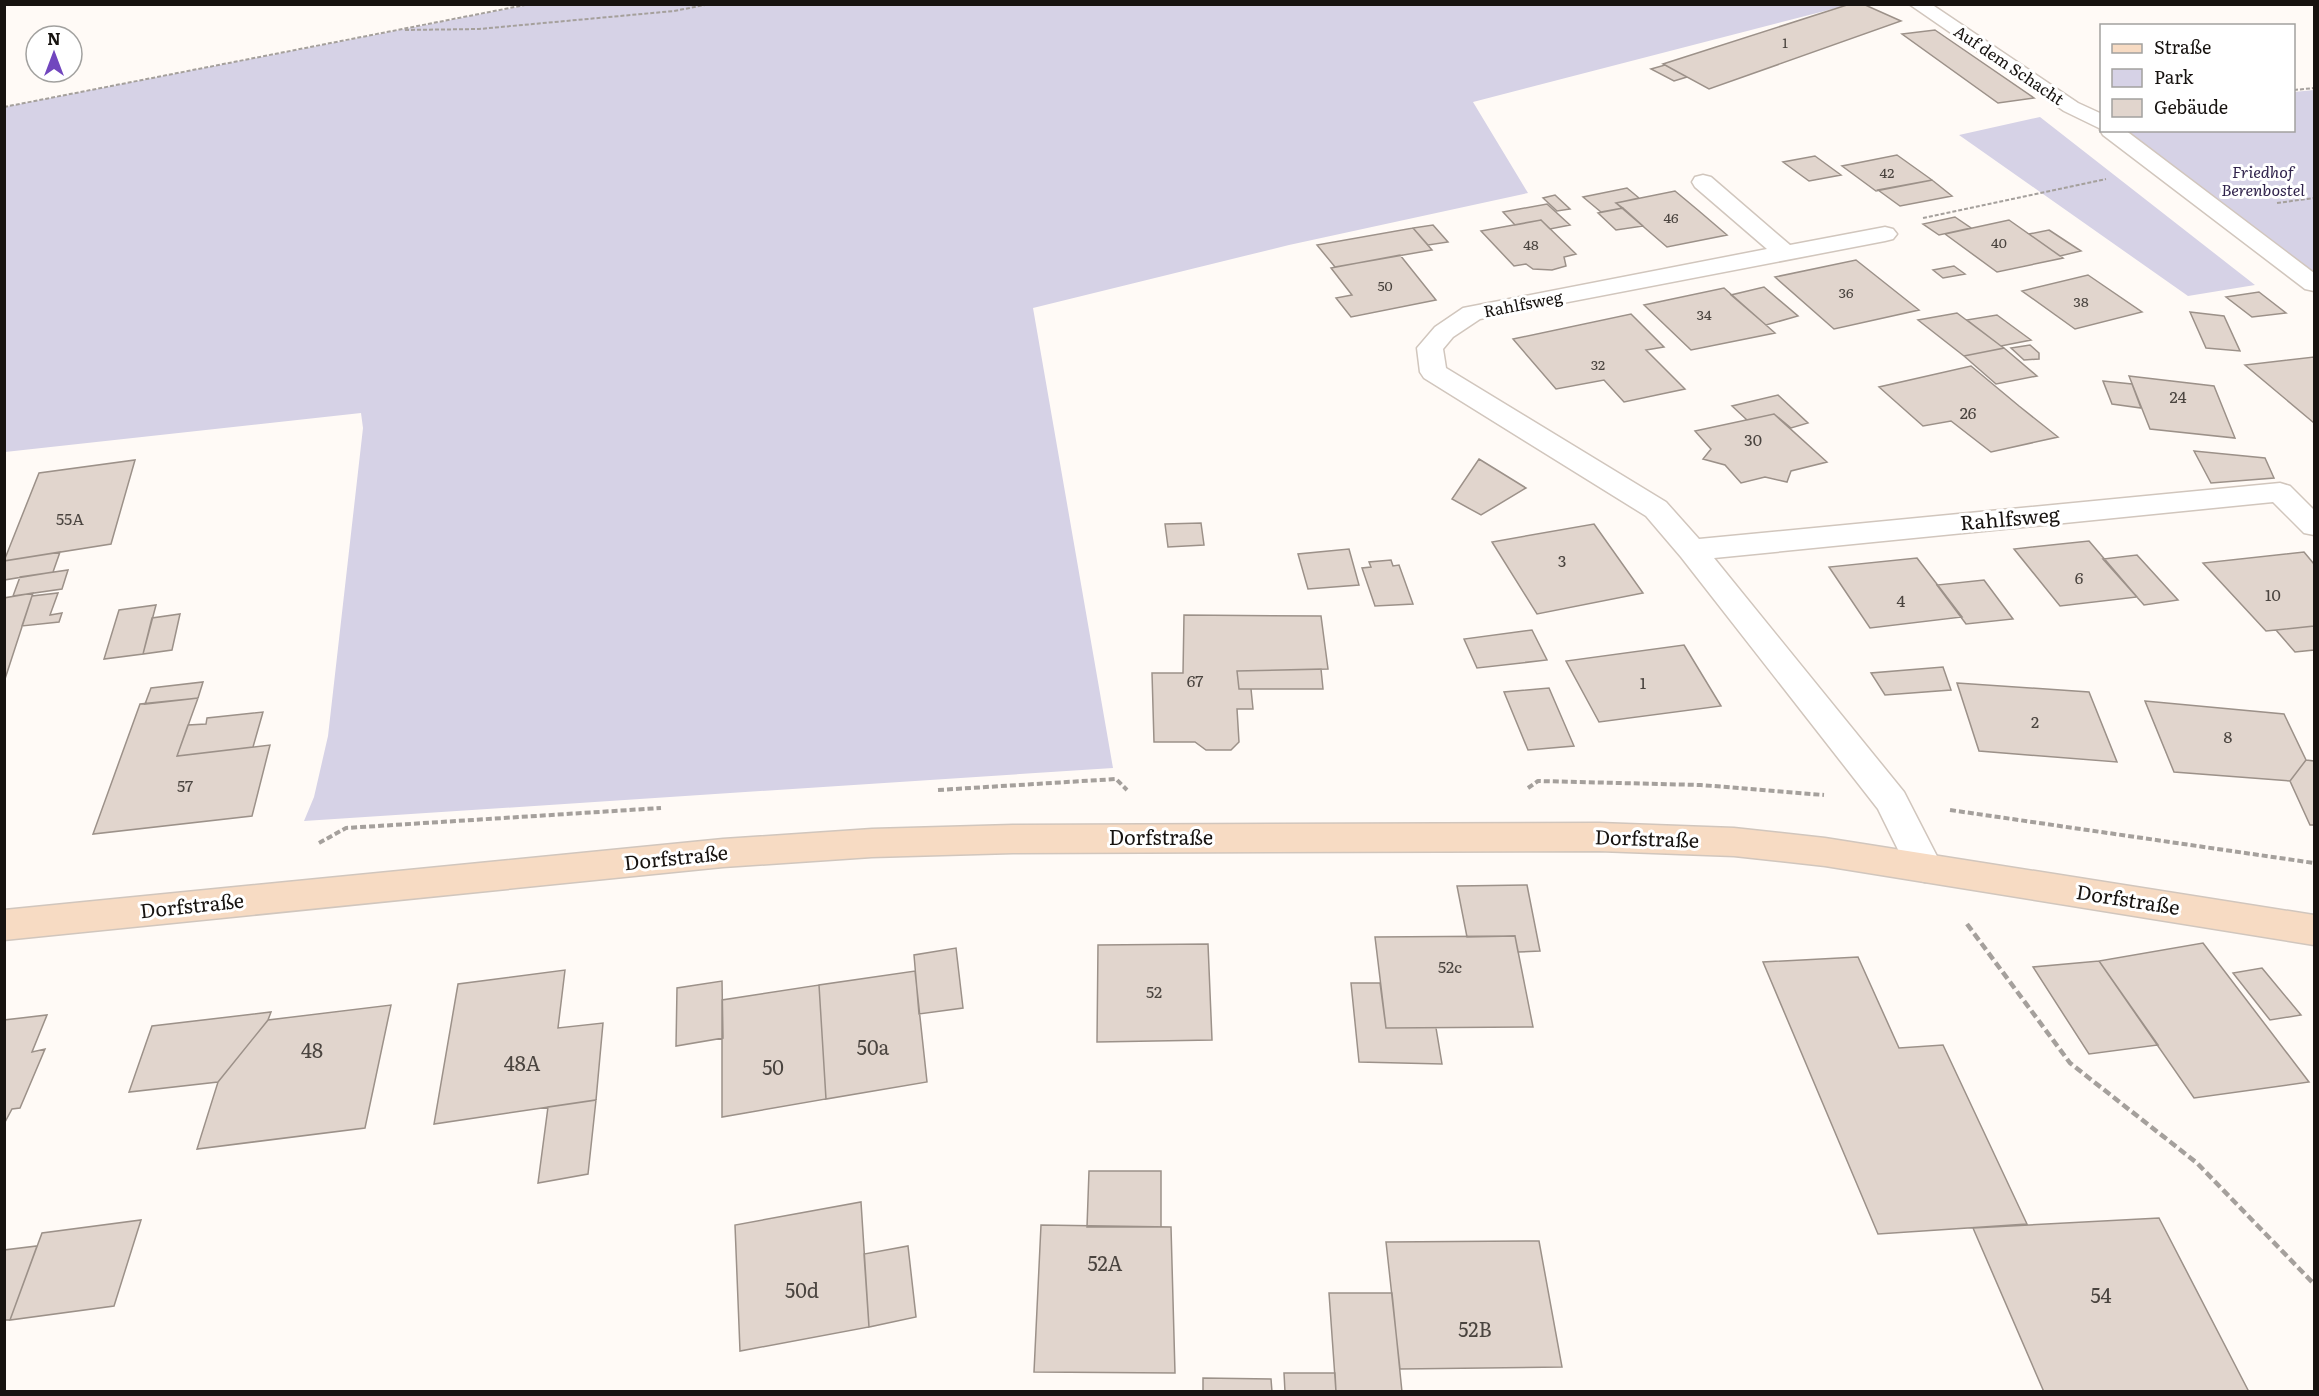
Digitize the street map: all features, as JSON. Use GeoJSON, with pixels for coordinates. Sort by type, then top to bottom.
{"type":"FeatureCollection","features":[{"type":"Feature","properties":{"kind":"street","name":"Auf dem Schacht"},"geometry":{"type":"LineString","coordinates":[[1918,4],[2071,107],[2100,122]]}},
{"type":"Feature","properties":{"kind":"street"},"geometry":{"type":"LineString","coordinates":[[2114,132],[2314,284]]}},
{"type":"Feature","properties":{"kind":"street"},"geometry":{"type":"LineString","coordinates":[[1702,182],[1785,253]]}},
{"type":"Feature","properties":{"kind":"street","name":"Rahlfsweg"},"geometry":{"type":"LineString","coordinates":[[1885,234],[1472,313],[1444,332],[1430,348],[1433,372],[1656,510],[1692,550],[1892,801],[1925,868]]}},
{"type":"Feature","properties":{"kind":"street","name":"Rahlfsweg"},"geometry":{"type":"LineString","coordinates":[[1692,550],[2280,492],[2314,526]]}},
{"type":"Feature","properties":{"kind":"street","name":"Dorfstraße"},"geometry":{"type":"LineString","coordinates":[[4,925],[723,853],[872,843],[990,839],[1599,837],[1734,842],[1825,852],[2314,930]]}},
{"type":"Feature","properties":{"kind":"path"},"geometry":{"type":"LineString","coordinates":[[4,107],[530,4]]}},
{"type":"Feature","properties":{"kind":"path"},"geometry":{"type":"LineString","coordinates":[[393,30],[479,29],[674,11],[710,4]]}},
{"type":"Feature","properties":{"kind":"path"},"geometry":{"type":"LineString","coordinates":[[2295,90],[2314,88]]}},
{"type":"Feature","properties":{"kind":"path"},"geometry":{"type":"LineString","coordinates":[[1885,234],[1899,223],[2108,179]]}},
{"type":"Feature","properties":{"kind":"path"},"geometry":{"type":"LineString","coordinates":[[2275,203],[2314,198]]}},
{"type":"Feature","properties":{"kind":"path"},"geometry":{"type":"LineString","coordinates":[[1925,868],[2070,1063],[2197,1162],[2314,1284]]}},
{"type":"Feature","properties":{"kind":"green space"},"geometry":{"type":"Polygon","coordinates":[[[533,4],[1848,5],[1473,102],[1528,193],[1289,245],[1033,308],[1113,768],[304,821],[314,797],[328,736],[363,428],[361,413],[5,452],[5,107],[533,4]]]}},
{"type":"Feature","properties":{"kind":"green space","name":"Friedhof Berenbostel"},"geometry":{"type":"Polygon","coordinates":[[[2314,90],[2314,284],[2112,132],[2295,132],[2295,92],[2314,90]]]}},
{"type":"Feature","properties":{"kind":"green space"},"geometry":{"type":"Polygon","coordinates":[[[2040,117],[2255,285],[2188,296],[1959,135],[2040,117]]]}},
{"type":"Feature","properties":{"kind":"building"},"geometry":{"type":"Polygon","coordinates":[[[1850,4],[1863,4],[1901,21],[1709,89],[1663,64],[1850,4]]]}},
{"type":"Feature","properties":{"kind":"building"},"geometry":{"type":"Polygon","coordinates":[[[1935,30],[2034,98],[1998,103],[1902,34],[1935,30]]]}},
{"type":"Feature","properties":{"kind":"building"},"geometry":{"type":"Polygon","coordinates":[[[1665,65],[1687,77],[1674,81],[1651,69],[1665,65]]]}},
{"type":"Feature","properties":{"kind":"building"},"geometry":{"type":"Polygon","coordinates":[[[1897,155],[1932,180],[1876,191],[1842,166],[1897,155]]]}},
{"type":"Feature","properties":{"kind":"building"},"geometry":{"type":"Polygon","coordinates":[[[1815,156],[1841,175],[1809,181],[1783,162],[1815,156]]]}},
{"type":"Feature","properties":{"kind":"building"},"geometry":{"type":"Polygon","coordinates":[[[1932,180],[1952,196],[1900,206],[1878,190],[1932,180]]]}},
{"type":"Feature","properties":{"kind":"building"},"geometry":{"type":"Polygon","coordinates":[[[1627,188],[1639,198],[1616,203],[1623,208],[1601,212],[1583,197],[1627,188]]]}},
{"type":"Feature","properties":{"kind":"building"},"geometry":{"type":"Polygon","coordinates":[[[1675,191],[1727,235],[1667,247],[1616,203],[1675,191]]]}},
{"type":"Feature","properties":{"kind":"building"},"geometry":{"type":"Polygon","coordinates":[[[1555,195],[1570,209],[1557,211],[1543,198],[1555,195]]]}},
{"type":"Feature","properties":{"kind":"building"},"geometry":{"type":"Polygon","coordinates":[[[1547,204],[1570,225],[1550,229],[1541,220],[1515,225],[1503,212],[1547,204]]]}},
{"type":"Feature","properties":{"kind":"building"},"geometry":{"type":"Polygon","coordinates":[[[1623,208],[1643,226],[1616,230],[1598,213],[1623,208]]]}},
{"type":"Feature","properties":{"kind":"building"},"geometry":{"type":"Polygon","coordinates":[[[1955,217],[1971,228],[1939,235],[1923,224],[1955,217]]]}},
{"type":"Feature","properties":{"kind":"building"},"geometry":{"type":"Polygon","coordinates":[[[1541,220],[1576,254],[1564,257],[1566,266],[1552,270],[1533,269],[1526,264],[1514,266],[1481,231],[1541,220]]]}},
{"type":"Feature","properties":{"kind":"building"},"geometry":{"type":"Polygon","coordinates":[[[2009,220],[2063,258],[1997,272],[1945,234],[2009,220]]]}},
{"type":"Feature","properties":{"kind":"building"},"geometry":{"type":"Polygon","coordinates":[[[1433,225],[1448,242],[1428,245],[1413,228],[1433,225]]]}},
{"type":"Feature","properties":{"kind":"building"},"geometry":{"type":"Polygon","coordinates":[[[1413,228],[1432,250],[1335,267],[1317,245],[1413,228]]]}},
{"type":"Feature","properties":{"kind":"building"},"geometry":{"type":"Polygon","coordinates":[[[2049,230],[2081,251],[2060,256],[2029,234],[2049,230]]]}},
{"type":"Feature","properties":{"kind":"building"},"geometry":{"type":"Polygon","coordinates":[[[1400,255],[1436,300],[1351,317],[1336,298],[1352,295],[1331,268],[1400,255]]]}},
{"type":"Feature","properties":{"kind":"building"},"geometry":{"type":"Polygon","coordinates":[[[1856,260],[1919,310],[1834,329],[1775,277],[1856,260]]]}},
{"type":"Feature","properties":{"kind":"building"},"geometry":{"type":"Polygon","coordinates":[[[1954,266],[1965,274],[1943,278],[1933,270],[1954,266]]]}},
{"type":"Feature","properties":{"kind":"building"},"geometry":{"type":"Polygon","coordinates":[[[2088,275],[2142,312],[2075,329],[2022,291],[2088,275]]]}},
{"type":"Feature","properties":{"kind":"building"},"geometry":{"type":"Polygon","coordinates":[[[1764,287],[1798,316],[1766,325],[1731,295],[1764,287]]]}},
{"type":"Feature","properties":{"kind":"building"},"geometry":{"type":"Polygon","coordinates":[[[1724,288],[1775,333],[1691,350],[1644,305],[1724,288]]]}},
{"type":"Feature","properties":{"kind":"building"},"geometry":{"type":"Polygon","coordinates":[[[2259,292],[2286,313],[2252,317],[2226,297],[2259,292]]]}},
{"type":"Feature","properties":{"kind":"building"},"geometry":{"type":"Polygon","coordinates":[[[2190,312],[2224,316],[2240,351],[2206,348],[2190,312]]]}},
{"type":"Feature","properties":{"kind":"building"},"geometry":{"type":"Polygon","coordinates":[[[1957,313],[2004,348],[1964,356],[1918,320],[1957,313]]]}},
{"type":"Feature","properties":{"kind":"building"},"geometry":{"type":"Polygon","coordinates":[[[1631,314],[1664,347],[1646,350],[1685,389],[1624,402],[1604,380],[1556,389],[1513,339],[1631,314]]]}},
{"type":"Feature","properties":{"kind":"building"},"geometry":{"type":"Polygon","coordinates":[[[1997,315],[2031,340],[2001,346],[1967,320],[1997,315]]]}},
{"type":"Feature","properties":{"kind":"building"},"geometry":{"type":"Polygon","coordinates":[[[2030,345],[2039,353],[2039,359],[2024,360],[2011,348],[2030,345]]]}},
{"type":"Feature","properties":{"kind":"building"},"geometry":{"type":"Polygon","coordinates":[[[2004,348],[2037,376],[1996,384],[1964,356],[2004,348]]]}},
{"type":"Feature","properties":{"kind":"building"},"geometry":{"type":"Polygon","coordinates":[[[2314,357],[2314,423],[2245,365],[2314,357]]]}},
{"type":"Feature","properties":{"kind":"building"},"geometry":{"type":"Polygon","coordinates":[[[1971,366],[2058,437],[1991,452],[1951,421],[1923,426],[1879,387],[1971,366]]]}},
{"type":"Feature","properties":{"kind":"building"},"geometry":{"type":"Polygon","coordinates":[[[2129,376],[2214,386],[2235,438],[2150,429],[2129,376]]]}},
{"type":"Feature","properties":{"kind":"building"},"geometry":{"type":"Polygon","coordinates":[[[2103,381],[2132,384],[2141,408],[2112,404],[2103,381]]]}},
{"type":"Feature","properties":{"kind":"building"},"geometry":{"type":"Polygon","coordinates":[[[1778,395],[1808,423],[1791,428],[1774,414],[1747,420],[1732,406],[1778,395]]]}},
{"type":"Feature","properties":{"kind":"building"},"geometry":{"type":"Polygon","coordinates":[[[1774,414],[1827,462],[1791,471],[1787,482],[1765,477],[1741,483],[1725,465],[1703,459],[1711,449],[1695,431],[1774,414]]]}},
{"type":"Feature","properties":{"kind":"building"},"geometry":{"type":"Polygon","coordinates":[[[2194,451],[2265,458],[2274,478],[2211,483],[2194,451]]]}},
{"type":"Feature","properties":{"kind":"building"},"geometry":{"type":"Polygon","coordinates":[[[1479,459],[1526,488],[1481,515],[1452,499],[1479,459]]]}},
{"type":"Feature","properties":{"kind":"building"},"geometry":{"type":"Polygon","coordinates":[[[135,460],[111,544],[4,561],[39,473],[135,460]]]}},
{"type":"Feature","properties":{"kind":"building"},"geometry":{"type":"Polygon","coordinates":[[[1201,523],[1204,545],[1168,547],[1165,524],[1201,523]]]}},
{"type":"Feature","properties":{"kind":"building"},"geometry":{"type":"Polygon","coordinates":[[[1594,524],[1643,593],[1537,614],[1492,542],[1594,524]]]}},
{"type":"Feature","properties":{"kind":"building"},"geometry":{"type":"Polygon","coordinates":[[[2089,541],[2137,597],[2060,606],[2014,549],[2089,541]]]}},
{"type":"Feature","properties":{"kind":"building"},"geometry":{"type":"Polygon","coordinates":[[[1349,549],[1359,585],[1308,589],[1298,554],[1349,549]]]}},
{"type":"Feature","properties":{"kind":"building"},"geometry":{"type":"Polygon","coordinates":[[[60,552],[53,572],[4,580],[4,561],[60,552]]]}},
{"type":"Feature","properties":{"kind":"building"},"geometry":{"type":"Polygon","coordinates":[[[2304,552],[2314,564],[2314,626],[2266,631],[2203,563],[2304,552]]]}},
{"type":"Feature","properties":{"kind":"building"},"geometry":{"type":"Polygon","coordinates":[[[2137,555],[2178,600],[2144,605],[2103,559],[2137,555]]]}},
{"type":"Feature","properties":{"kind":"building"},"geometry":{"type":"Polygon","coordinates":[[[1917,558],[1962,617],[1870,628],[1829,567],[1917,558]]]}},
{"type":"Feature","properties":{"kind":"building"},"geometry":{"type":"Polygon","coordinates":[[[1391,560],[1393,566],[1399,565],[1413,604],[1375,606],[1362,568],[1371,567],[1369,562],[1391,560]]]}},
{"type":"Feature","properties":{"kind":"building"},"geometry":{"type":"Polygon","coordinates":[[[68,570],[62,589],[13,596],[20,577],[68,570]]]}},
{"type":"Feature","properties":{"kind":"building"},"geometry":{"type":"Polygon","coordinates":[[[1984,580],[2013,619],[1966,624],[1937,585],[1984,580]]]}},
{"type":"Feature","properties":{"kind":"building"},"geometry":{"type":"Polygon","coordinates":[[[33,593],[32,596],[4,682],[4,598],[33,593]]]}},
{"type":"Feature","properties":{"kind":"building"},"geometry":{"type":"Polygon","coordinates":[[[58,593],[50,615],[62,613],[59,622],[22,626],[32,596],[58,593]]]}},
{"type":"Feature","properties":{"kind":"building"},"geometry":{"type":"Polygon","coordinates":[[[156,605],[143,654],[104,659],[119,610],[156,605]]]}},
{"type":"Feature","properties":{"kind":"building"},"geometry":{"type":"Polygon","coordinates":[[[180,614],[172,650],[143,654],[152,618],[180,614]]]}},
{"type":"Feature","properties":{"kind":"building"},"geometry":{"type":"Polygon","coordinates":[[[1184,615],[1321,616],[1328,669],[1237,671],[1239,689],[1251,689],[1253,709],[1237,709],[1239,742],[1231,750],[1206,750],[1195,742],[1154,742],[1152,673],[1183,673],[1184,615]]]}},
{"type":"Feature","properties":{"kind":"building"},"geometry":{"type":"Polygon","coordinates":[[[2314,626],[2314,650],[2295,652],[2276,630],[2314,626]]]}},
{"type":"Feature","properties":{"kind":"building"},"geometry":{"type":"Polygon","coordinates":[[[1532,630],[1547,660],[1477,668],[1464,639],[1532,630]]]}},
{"type":"Feature","properties":{"kind":"building"},"geometry":{"type":"Polygon","coordinates":[[[1684,645],[1721,706],[1599,722],[1566,661],[1684,645]]]}},
{"type":"Feature","properties":{"kind":"building"},"geometry":{"type":"Polygon","coordinates":[[[1943,667],[1951,690],[1885,695],[1871,673],[1943,667]]]}},
{"type":"Feature","properties":{"kind":"building"},"geometry":{"type":"Polygon","coordinates":[[[1321,669],[1323,689],[1239,689],[1237,671],[1321,669]]]}},
{"type":"Feature","properties":{"kind":"building"},"geometry":{"type":"Polygon","coordinates":[[[203,682],[198,698],[145,704],[151,688],[203,682]]]}},
{"type":"Feature","properties":{"kind":"building"},"geometry":{"type":"Polygon","coordinates":[[[1957,683],[2089,692],[2117,762],[1979,751],[1957,683]]]}},
{"type":"Feature","properties":{"kind":"building"},"geometry":{"type":"Polygon","coordinates":[[[1549,688],[1574,746],[1528,750],[1504,692],[1549,688]]]}},
{"type":"Feature","properties":{"kind":"building"},"geometry":{"type":"Polygon","coordinates":[[[198,698],[177,756],[270,745],[252,816],[93,834],[140,704],[198,698]]]}},
{"type":"Feature","properties":{"kind":"building"},"geometry":{"type":"Polygon","coordinates":[[[2145,701],[2284,714],[2306,760],[2290,781],[2174,772],[2145,701]]]}},
{"type":"Feature","properties":{"kind":"building"},"geometry":{"type":"Polygon","coordinates":[[[263,712],[253,747],[177,756],[188,725],[206,724],[207,718],[263,712]]]}},
{"type":"Feature","properties":{"kind":"building"},"geometry":{"type":"Polygon","coordinates":[[[2306,760],[2314,761],[2314,825],[2310,825],[2290,781],[2306,760]]]}},
{"type":"Feature","properties":{"kind":"building"},"geometry":{"type":"Polygon","coordinates":[[[1527,885],[1540,951],[1518,952],[1515,936],[1467,937],[1457,886],[1527,885]]]}},
{"type":"Feature","properties":{"kind":"building"},"geometry":{"type":"Polygon","coordinates":[[[1515,936],[1533,1027],[1386,1028],[1375,937],[1515,936]]]}},
{"type":"Feature","properties":{"kind":"building"},"geometry":{"type":"Polygon","coordinates":[[[2203,943],[2309,1082],[2194,1098],[2099,961],[2203,943]]]}},
{"type":"Feature","properties":{"kind":"building"},"geometry":{"type":"Polygon","coordinates":[[[1208,944],[1212,1040],[1097,1042],[1098,945],[1208,944]]]}},
{"type":"Feature","properties":{"kind":"building"},"geometry":{"type":"Polygon","coordinates":[[[956,948],[963,1008],[919,1014],[914,955],[956,948]]]}},
{"type":"Feature","properties":{"kind":"building"},"geometry":{"type":"Polygon","coordinates":[[[1858,957],[1899,1048],[1943,1045],[2027,1224],[1878,1234],[1763,962],[1858,957]]]}},
{"type":"Feature","properties":{"kind":"building"},"geometry":{"type":"Polygon","coordinates":[[[2099,961],[2158,1045],[2089,1054],[2033,967],[2099,961]]]}},
{"type":"Feature","properties":{"kind":"building"},"geometry":{"type":"Polygon","coordinates":[[[2262,968],[2301,1015],[2270,1020],[2233,973],[2262,968]]]}},
{"type":"Feature","properties":{"kind":"building"},"geometry":{"type":"Polygon","coordinates":[[[565,970],[558,1028],[603,1023],[596,1100],[434,1124],[458,984],[565,970]]]}},
{"type":"Feature","properties":{"kind":"building"},"geometry":{"type":"Polygon","coordinates":[[[915,971],[927,1082],[826,1099],[819,985],[915,971]]]}},
{"type":"Feature","properties":{"kind":"building"},"geometry":{"type":"Polygon","coordinates":[[[722,981],[723,1038],[676,1046],[677,988],[722,981]]]}},
{"type":"Feature","properties":{"kind":"building"},"geometry":{"type":"Polygon","coordinates":[[[1351,983],[1380,983],[1386,1028],[1436,1028],[1442,1064],[1359,1062],[1351,983]]]}},
{"type":"Feature","properties":{"kind":"building"},"geometry":{"type":"Polygon","coordinates":[[[819,985],[826,1099],[722,1117],[722,1000],[819,985]]]}},
{"type":"Feature","properties":{"kind":"building"},"geometry":{"type":"Polygon","coordinates":[[[391,1005],[365,1128],[197,1149],[218,1082],[268,1020],[391,1005]]]}},
{"type":"Feature","properties":{"kind":"building"},"geometry":{"type":"Polygon","coordinates":[[[271,1012],[268,1020],[218,1082],[129,1092],[152,1026],[271,1012]]]}},
{"type":"Feature","properties":{"kind":"building"},"geometry":{"type":"Polygon","coordinates":[[[47,1015],[32,1052],[45,1049],[20,1108],[12,1109],[4,1124],[4,1020],[47,1015]]]}},
{"type":"Feature","properties":{"kind":"building"},"geometry":{"type":"Polygon","coordinates":[[[596,1100],[588,1174],[538,1183],[548,1107],[596,1100]]]}},
{"type":"Feature","properties":{"kind":"building"},"geometry":{"type":"Polygon","coordinates":[[[1089,1171],[1161,1171],[1161,1227],[1087,1227],[1089,1171]]]}},
{"type":"Feature","properties":{"kind":"building"},"geometry":{"type":"Polygon","coordinates":[[[861,1202],[869,1327],[740,1351],[735,1225],[861,1202]]]}},
{"type":"Feature","properties":{"kind":"building"},"geometry":{"type":"Polygon","coordinates":[[[2159,1218],[2249,1392],[2044,1392],[1973,1228],[2159,1218]]]}},
{"type":"Feature","properties":{"kind":"building"},"geometry":{"type":"Polygon","coordinates":[[[141,1220],[114,1306],[10,1320],[42,1233],[141,1220]]]}},
{"type":"Feature","properties":{"kind":"building"},"geometry":{"type":"Polygon","coordinates":[[[1041,1225],[1171,1227],[1175,1373],[1034,1372],[1041,1225]]]}},
{"type":"Feature","properties":{"kind":"building"},"geometry":{"type":"Polygon","coordinates":[[[1539,1241],[1562,1367],[1400,1369],[1386,1242],[1539,1241]]]}},
{"type":"Feature","properties":{"kind":"building"},"geometry":{"type":"Polygon","coordinates":[[[37,1246],[10,1320],[4,1320],[4,1250],[37,1246]]]}},
{"type":"Feature","properties":{"kind":"building"},"geometry":{"type":"Polygon","coordinates":[[[908,1246],[916,1317],[869,1327],[864,1254],[908,1246]]]}},
{"type":"Feature","properties":{"kind":"building"},"geometry":{"type":"Polygon","coordinates":[[[1329,1293],[1392,1293],[1402,1392],[1336,1392],[1329,1293]]]}},
{"type":"Feature","properties":{"kind":"building"},"geometry":{"type":"Polygon","coordinates":[[[1284,1373],[1335,1373],[1336,1392],[1285,1392],[1284,1373]]]}},
{"type":"Feature","properties":{"kind":"building"},"geometry":{"type":"Polygon","coordinates":[[[1203,1378],[1271,1379],[1272,1392],[1203,1392],[1203,1378]]]}}]}
